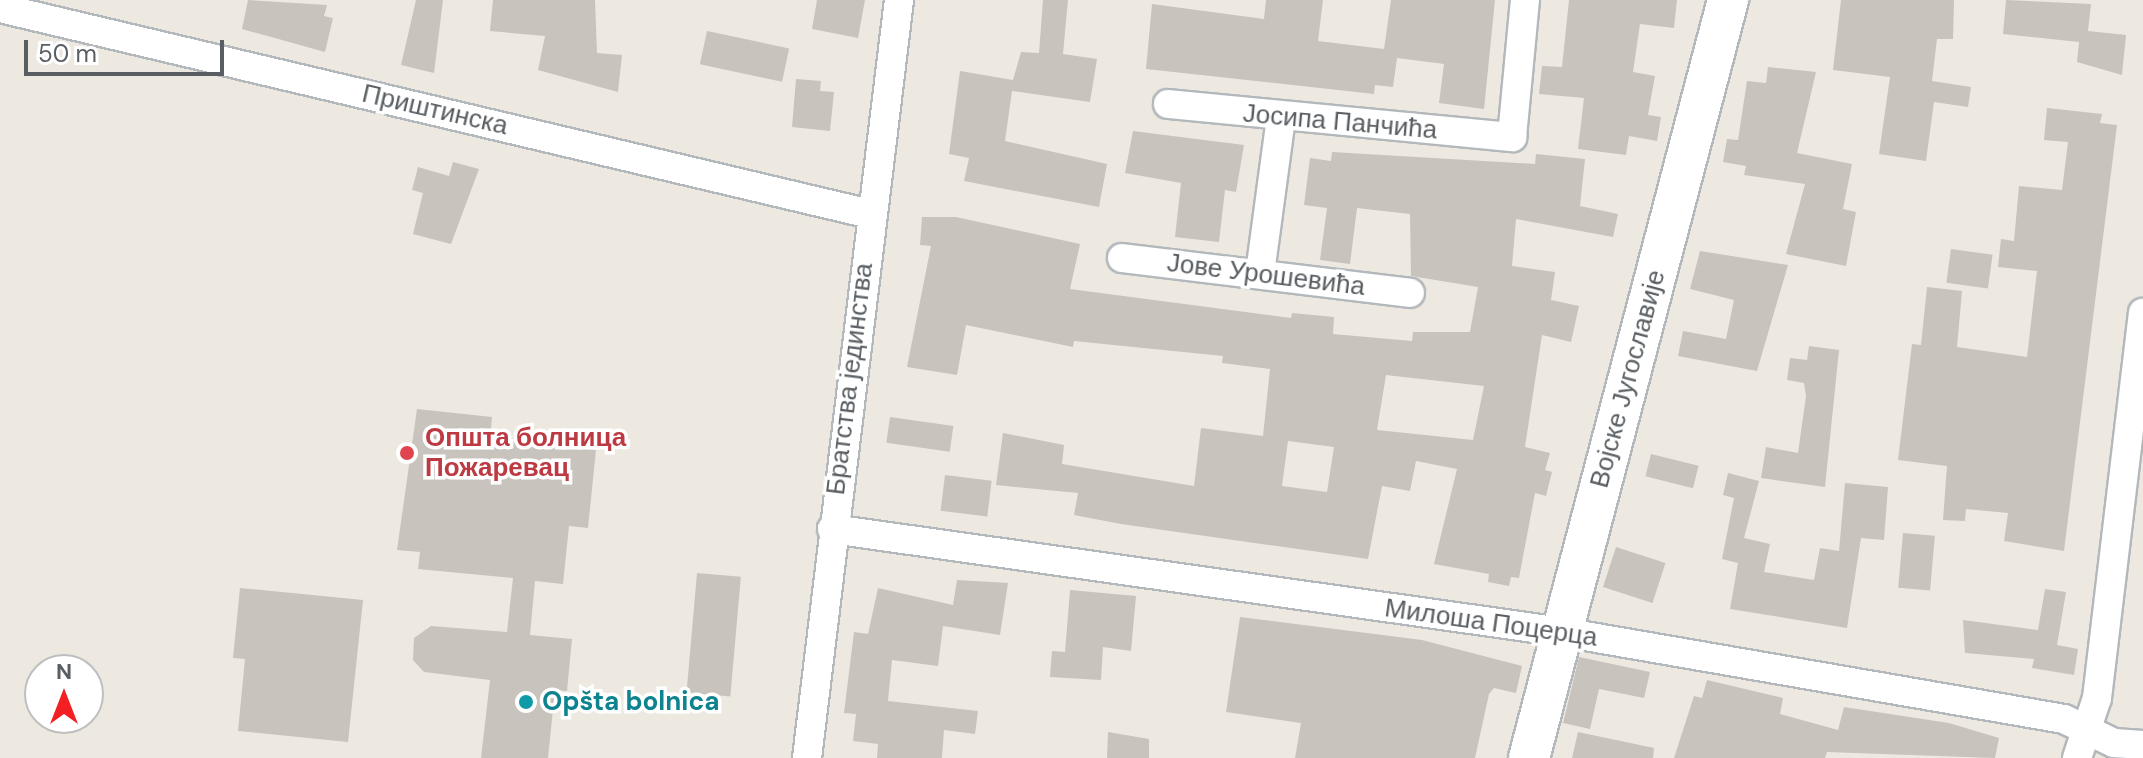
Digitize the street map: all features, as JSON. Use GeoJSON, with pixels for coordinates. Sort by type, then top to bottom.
{"type":"FeatureCollection","features":[{"type":"Feature","properties":{"kind":"main road","name":"Војске Југославије"},"geometry":{"type":"LineString","coordinates":[[1529,758],[1728,0]]}},
{"type":"Feature","properties":{"kind":"street","name":"Братства јединства"},"geometry":{"type":"LineString","coordinates":[[807,758],[870,214],[899,0]]}},
{"type":"Feature","properties":{"kind":"street","name":"Јосипа Панчића"},"geometry":{"type":"LineString","coordinates":[[1168,104],[1512,137],[1525,0]]}},
{"type":"Feature","properties":{"kind":"street","name":"Приштинска"},"geometry":{"type":"LineString","coordinates":[[0,8],[870,214]]}},
{"type":"Feature","properties":{"kind":"street"},"geometry":{"type":"LineString","coordinates":[[1260,273],[1281,117]]}},
{"type":"Feature","properties":{"kind":"street","name":"Јове Урошевића"},"geometry":{"type":"LineString","coordinates":[[1122,258],[1410,293]]}},
{"type":"Feature","properties":{"kind":"street"},"geometry":{"type":"LineString","coordinates":[[2077,758],[2097,698],[2143,313]]}},
{"type":"Feature","properties":{"kind":"street","name":"Милоша Поцерца"},"geometry":{"type":"LineString","coordinates":[[832,529],[1562,632],[2087,729],[2114,743],[2143,745]]}},
{"type":"Feature","properties":{"kind":"building"},"geometry":{"type":"Polygon","coordinates":[[[248,0],[327,5],[324,16],[333,18],[325,52],[242,29],[248,0]]]}},
{"type":"Feature","properties":{"kind":"building"},"geometry":{"type":"Polygon","coordinates":[[[416,0],[443,0],[434,73],[401,65],[416,0]]]}},
{"type":"Feature","properties":{"kind":"building"},"geometry":{"type":"Polygon","coordinates":[[[493,0],[595,0],[597,53],[622,55],[618,92],[538,70],[545,36],[490,31],[493,0]]]}},
{"type":"Feature","properties":{"kind":"building"},"geometry":{"type":"Polygon","coordinates":[[[817,0],[865,0],[858,38],[812,29],[817,0]]]}},
{"type":"Feature","properties":{"kind":"building"},"geometry":{"type":"Polygon","coordinates":[[[1043,0],[1068,0],[1063,54],[1097,59],[1090,102],[1012,91],[1005,141],[1107,164],[1099,207],[964,181],[969,158],[949,154],[960,71],[1013,80],[1021,52],[1039,53],[1043,0]]]}},
{"type":"Feature","properties":{"kind":"building"},"geometry":{"type":"Polygon","coordinates":[[[1266,0],[1323,0],[1318,41],[1384,49],[1391,0],[1495,0],[1484,109],[1439,103],[1444,64],[1397,58],[1393,87],[1375,85],[1374,94],[1146,69],[1152,4],[1264,19],[1266,0]]]}},
{"type":"Feature","properties":{"kind":"building"},"geometry":{"type":"Polygon","coordinates":[[[1569,0],[1677,0],[1674,28],[1640,24],[1633,72],[1655,76],[1648,115],[1661,117],[1657,141],[1629,136],[1626,155],[1578,149],[1584,98],[1539,94],[1542,66],[1562,67],[1569,0]]]}},
{"type":"Feature","properties":{"kind":"building"},"geometry":{"type":"Polygon","coordinates":[[[1841,0],[1954,0],[1953,39],[1937,39],[1932,81],[1971,87],[1968,107],[1934,102],[1926,161],[1879,154],[1890,77],[1833,70],[1841,0]]]}},
{"type":"Feature","properties":{"kind":"building"},"geometry":{"type":"Polygon","coordinates":[[[2006,0],[2091,4],[2088,31],[2126,35],[2122,75],[2077,62],[2079,42],[2003,34],[2006,0]]]}},
{"type":"Feature","properties":{"kind":"building"},"geometry":{"type":"Polygon","coordinates":[[[707,31],[789,48],[782,82],[700,64],[707,31]]]}},
{"type":"Feature","properties":{"kind":"building"},"geometry":{"type":"Polygon","coordinates":[[[1768,67],[1816,72],[1797,153],[1852,164],[1843,209],[1856,212],[1846,266],[1786,254],[1805,184],[1744,175],[1746,166],[1723,162],[1727,139],[1738,140],[1747,81],[1766,83],[1768,67]]]}},
{"type":"Feature","properties":{"kind":"building"},"geometry":{"type":"Polygon","coordinates":[[[796,79],[821,81],[820,91],[834,92],[830,131],[792,127],[796,79]]]}},
{"type":"Feature","properties":{"kind":"building"},"geometry":{"type":"Polygon","coordinates":[[[2047,108],[2102,114],[2100,123],[2117,125],[2064,551],[2004,541],[2008,513],[1966,509],[1965,521],[1943,520],[1947,466],[1898,460],[1912,344],[1921,345],[1927,287],[1962,291],[1957,347],[2027,357],[2037,271],[1998,267],[2001,239],[2014,241],[2019,186],[2062,190],[2068,142],[2044,140],[2047,108]]]}},
{"type":"Feature","properties":{"kind":"building"},"geometry":{"type":"Polygon","coordinates":[[[1133,131],[1244,145],[1236,192],[1225,190],[1219,242],[1175,237],[1181,183],[1125,173],[1133,131]]]}},
{"type":"Feature","properties":{"kind":"building"},"geometry":{"type":"Polygon","coordinates":[[[1332,152],[1535,164],[1536,154],[1585,159],[1580,206],[1618,214],[1613,237],[1516,219],[1512,266],[1555,272],[1551,300],[1579,306],[1571,342],[1542,335],[1525,447],[1550,453],[1545,470],[1552,472],[1546,496],[1535,493],[1519,578],[1511,577],[1509,586],[1488,582],[1489,574],[1434,564],[1457,469],[1416,461],[1410,491],[1382,486],[1368,559],[1074,515],[1078,493],[996,485],[1003,433],[1064,445],[1062,464],[1194,486],[1201,428],[1263,436],[1270,369],[1222,363],[1223,356],[1074,341],[1073,347],[966,325],[957,375],[907,367],[931,246],[920,245],[922,217],[956,217],[1080,244],[1070,289],[1291,318],[1292,313],[1334,317],[1333,334],[1412,341],[1413,332],[1470,332],[1478,287],[1411,276],[1410,214],[1357,208],[1350,264],[1320,260],[1327,208],[1304,205],[1310,158],[1331,161],[1332,152]],[[1386,375],[1377,430],[1473,440],[1484,386],[1386,375]],[[1288,441],[1282,486],[1327,492],[1334,447],[1288,441]]]}},
{"type":"Feature","properties":{"kind":"building"},"geometry":{"type":"Polygon","coordinates":[[[453,162],[479,169],[451,244],[413,234],[423,193],[412,190],[418,167],[449,176],[453,162]]]}},
{"type":"Feature","properties":{"kind":"building"},"geometry":{"type":"Polygon","coordinates":[[[1951,249],[1993,255],[1988,289],[1946,283],[1951,249]]]}},
{"type":"Feature","properties":{"kind":"building"},"geometry":{"type":"Polygon","coordinates":[[[1700,251],[1788,265],[1757,371],[1678,356],[1683,331],[1726,339],[1734,300],[1690,289],[1700,251]]]}},
{"type":"Feature","properties":{"kind":"building"},"geometry":{"type":"Polygon","coordinates":[[[1809,346],[1839,350],[1825,487],[1761,478],[1766,447],[1798,453],[1806,396],[1804,383],[1787,380],[1790,358],[1807,360],[1809,346]]]}},
{"type":"Feature","properties":{"kind":"building"},"geometry":{"type":"Polygon","coordinates":[[[417,409],[492,417],[490,439],[596,450],[588,528],[569,526],[563,584],[535,581],[530,635],[572,639],[567,691],[555,690],[548,758],[481,758],[490,680],[424,672],[413,660],[414,638],[431,626],[507,632],[513,578],[418,569],[420,552],[397,550],[417,409]]]}},
{"type":"Feature","properties":{"kind":"building"},"geometry":{"type":"Polygon","coordinates":[[[890,417],[953,426],[950,452],[886,443],[890,417]]]}},
{"type":"Feature","properties":{"kind":"building"},"geometry":{"type":"Polygon","coordinates":[[[1651,454],[1699,466],[1693,488],[1645,476],[1651,454]]]}},
{"type":"Feature","properties":{"kind":"building"},"geometry":{"type":"Polygon","coordinates":[[[1728,473],[1759,481],[1744,538],[1770,544],[1764,572],[1814,580],[1820,548],[1839,551],[1845,483],[1888,487],[1884,540],[1861,538],[1847,628],[1730,609],[1738,563],[1722,559],[1734,498],[1723,495],[1728,473]]]}},
{"type":"Feature","properties":{"kind":"building"},"geometry":{"type":"Polygon","coordinates":[[[945,475],[992,481],[987,516],[941,511],[945,475]]]}},
{"type":"Feature","properties":{"kind":"building"},"geometry":{"type":"Polygon","coordinates":[[[1903,533],[1935,536],[1930,591],[1898,588],[1903,533]]]}},
{"type":"Feature","properties":{"kind":"building"},"geometry":{"type":"Polygon","coordinates":[[[1616,547],[1665,563],[1652,603],[1603,587],[1616,547]]]}},
{"type":"Feature","properties":{"kind":"building"},"geometry":{"type":"Polygon","coordinates":[[[697,573],[741,577],[730,696],[687,693],[697,573]]]}},
{"type":"Feature","properties":{"kind":"building"},"geometry":{"type":"Polygon","coordinates":[[[957,580],[1008,583],[1000,635],[943,626],[938,666],[892,660],[888,701],[978,711],[975,734],[944,730],[942,758],[877,758],[878,744],[853,741],[856,714],[844,713],[854,632],[868,634],[878,588],[953,605],[957,580]]]}},
{"type":"Feature","properties":{"kind":"building"},"geometry":{"type":"Polygon","coordinates":[[[240,588],[363,600],[348,742],[238,731],[245,659],[233,658],[240,588]]]}},
{"type":"Feature","properties":{"kind":"building"},"geometry":{"type":"Polygon","coordinates":[[[2045,589],[2066,592],[2057,645],[2078,649],[2074,675],[2032,668],[2034,659],[1965,653],[1963,620],[2038,630],[2045,589]]]}},
{"type":"Feature","properties":{"kind":"building"},"geometry":{"type":"Polygon","coordinates":[[[1070,590],[1136,596],[1131,651],[1103,647],[1101,680],[1050,677],[1052,651],[1065,652],[1070,590]]]}},
{"type":"Feature","properties":{"kind":"building"},"geometry":{"type":"Polygon","coordinates":[[[1240,617],[1422,640],[1522,666],[1516,693],[1494,688],[1489,694],[1475,758],[1295,758],[1301,723],[1226,712],[1240,617]]]}},
{"type":"Feature","properties":{"kind":"building"},"geometry":{"type":"Polygon","coordinates":[[[1579,657],[1650,672],[1644,698],[1599,689],[1590,729],[1563,723],[1579,657]]]}},
{"type":"Feature","properties":{"kind":"building"},"geometry":{"type":"Polygon","coordinates":[[[1707,680],[1783,698],[1780,714],[1838,730],[1844,707],[1949,723],[1999,738],[1995,758],[1827,752],[1825,758],[1674,758],[1694,696],[1702,698],[1707,680]]]}},
{"type":"Feature","properties":{"kind":"building"},"geometry":{"type":"Polygon","coordinates":[[[1108,732],[1149,739],[1149,758],[1107,758],[1108,732]]]}},
{"type":"Feature","properties":{"kind":"building"},"geometry":{"type":"Polygon","coordinates":[[[1578,732],[1654,748],[1653,758],[1572,758],[1578,732]]]}},
{"type":"Feature","properties":{"kind":"place","name":"Општа болница Пожаревац"},"geometry":{"type":"Point","coordinates":[407,453]}},
{"type":"Feature","properties":{"kind":"place","name":"Opšta bolnica"},"geometry":{"type":"Point","coordinates":[526,702]}}]}
